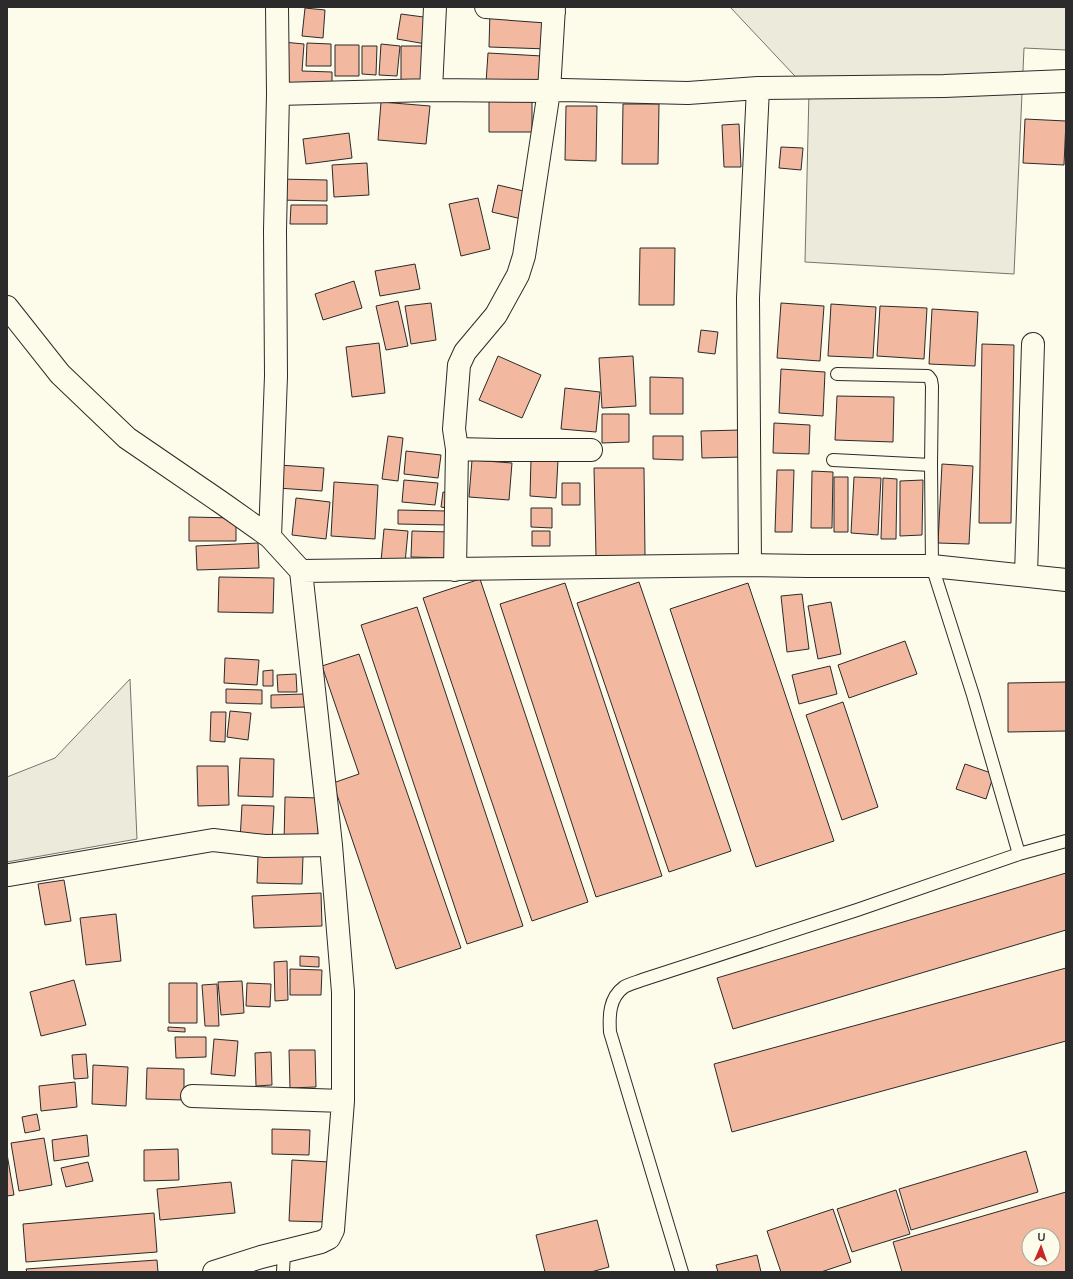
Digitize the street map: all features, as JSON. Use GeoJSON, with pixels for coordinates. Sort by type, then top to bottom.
{"type":"FeatureCollection","features":[{"type":"Feature","properties":{"kind":"street"},"geometry":{"type":"LineString","coordinates":[[270,537],[276,376],[275,230],[278,94],[277,7]]}},
{"type":"Feature","properties":{"kind":"street"},"geometry":{"type":"LineString","coordinates":[[431,90],[435,7]]}},
{"type":"Feature","properties":{"kind":"street"},"geometry":{"type":"LineString","coordinates":[[455,570],[457,450],[454,429],[459,365],[465,352],[496,315],[518,275],[524,256],[549,91],[554,9],[486,7]]}},
{"type":"Feature","properties":{"kind":"street"},"geometry":{"type":"LineString","coordinates":[[278,94],[431,90],[563,90],[688,93],[758,88],[944,86],[1066,81]]}},
{"type":"Feature","properties":{"kind":"street"},"geometry":{"type":"LineString","coordinates":[[750,565],[748,298],[758,88]]}},
{"type":"Feature","properties":{"kind":"street"},"geometry":{"type":"LineString","coordinates":[[7,307],[60,374],[126,438],[270,537],[301,571],[331,845],[343,992],[343,1101],[333,1230],[329,1238],[284,1262],[261,1257],[214,1272]]}},
{"type":"Feature","properties":{"kind":"street"},"geometry":{"type":"LineString","coordinates":[[1026,575],[1033,344]]}},
{"type":"Feature","properties":{"kind":"street"},"geometry":{"type":"LineString","coordinates":[[457,450],[591,450]]}},
{"type":"Feature","properties":{"kind":"street"},"geometry":{"type":"LineString","coordinates":[[301,571],[750,565],[932,566],[1066,580]]}},
{"type":"Feature","properties":{"kind":"street"},"geometry":{"type":"LineString","coordinates":[[9,875],[213,840],[265,846],[331,845]]}},
{"type":"Feature","properties":{"kind":"street"},"geometry":{"type":"LineString","coordinates":[[192,1096],[343,1101]]}},
{"type":"Feature","properties":{"kind":"lane"},"geometry":{"type":"LineString","coordinates":[[837,374],[928,376],[931,380],[932,566],[973,695],[1018,854]]}},
{"type":"Feature","properties":{"kind":"lane"},"geometry":{"type":"LineString","coordinates":[[833,460],[931,465]]}},
{"type":"Feature","properties":{"kind":"lane"},"geometry":{"type":"LineString","coordinates":[[682,1272],[610,1032],[609,1016],[613,999],[624,987],[857,910],[1018,854],[1066,841]]}},
{"type":"Feature","properties":{"kind":"shaded area"},"geometry":{"type":"Polygon","coordinates":[[[730,7],[1066,7],[1066,50],[1024,48],[1014,274],[805,262],[809,91],[730,7]]]}},
{"type":"Feature","properties":{"kind":"shaded area"},"geometry":{"type":"Polygon","coordinates":[[[130,679],[137,839],[7,862],[7,777],[55,758],[130,679]]]}},
{"type":"Feature","properties":{"kind":"building"},"geometry":{"type":"Polygon","coordinates":[[[305,8],[325,10],[323,38],[302,36],[305,8]]]}},
{"type":"Feature","properties":{"kind":"building"},"geometry":{"type":"Polygon","coordinates":[[[490,10],[549,12],[548,49],[489,47],[490,10]]]}},
{"type":"Feature","properties":{"kind":"building"},"geometry":{"type":"Polygon","coordinates":[[[401,14],[431,18],[426,44],[397,39],[401,14]]]}},
{"type":"Feature","properties":{"kind":"building"},"geometry":{"type":"Polygon","coordinates":[[[283,42],[304,44],[302,71],[332,72],[332,86],[280,83],[283,42]]]}},
{"type":"Feature","properties":{"kind":"building"},"geometry":{"type":"Polygon","coordinates":[[[307,43],[331,44],[331,66],[306,66],[307,43]]]}},
{"type":"Feature","properties":{"kind":"building"},"geometry":{"type":"Polygon","coordinates":[[[381,44],[400,46],[397,76],[379,75],[381,44]]]}},
{"type":"Feature","properties":{"kind":"building"},"geometry":{"type":"Polygon","coordinates":[[[335,45],[359,45],[359,76],[335,76],[335,45]]]}},
{"type":"Feature","properties":{"kind":"building"},"geometry":{"type":"Polygon","coordinates":[[[362,46],[377,46],[376,75],[362,74],[362,46]]]}},
{"type":"Feature","properties":{"kind":"building"},"geometry":{"type":"Polygon","coordinates":[[[401,46],[426,46],[425,80],[401,80],[401,46]]]}},
{"type":"Feature","properties":{"kind":"building"},"geometry":{"type":"Polygon","coordinates":[[[488,53],[542,56],[541,86],[486,83],[488,53]]]}},
{"type":"Feature","properties":{"kind":"building"},"geometry":{"type":"Polygon","coordinates":[[[489,96],[532,96],[532,132],[489,132],[489,96]]]}},
{"type":"Feature","properties":{"kind":"building"},"geometry":{"type":"Polygon","coordinates":[[[381,102],[430,106],[426,144],[378,140],[381,102]]]}},
{"type":"Feature","properties":{"kind":"building"},"geometry":{"type":"Polygon","coordinates":[[[623,104],[659,104],[658,164],[622,164],[623,104]]]}},
{"type":"Feature","properties":{"kind":"building"},"geometry":{"type":"Polygon","coordinates":[[[566,106],[597,106],[596,161],[565,160],[566,106]]]}},
{"type":"Feature","properties":{"kind":"building"},"geometry":{"type":"Polygon","coordinates":[[[1025,119],[1066,121],[1064,165],[1023,163],[1025,119]]]}},
{"type":"Feature","properties":{"kind":"building"},"geometry":{"type":"Polygon","coordinates":[[[739,124],[741,167],[724,167],[722,125],[739,124]]]}},
{"type":"Feature","properties":{"kind":"building"},"geometry":{"type":"Polygon","coordinates":[[[349,133],[352,158],[306,164],[303,139],[349,133]]]}},
{"type":"Feature","properties":{"kind":"building"},"geometry":{"type":"Polygon","coordinates":[[[781,147],[803,148],[801,170],[779,168],[781,147]]]}},
{"type":"Feature","properties":{"kind":"building"},"geometry":{"type":"Polygon","coordinates":[[[367,163],[369,195],[334,197],[332,165],[367,163]]]}},
{"type":"Feature","properties":{"kind":"building"},"geometry":{"type":"Polygon","coordinates":[[[278,179],[327,180],[327,201],[278,200],[278,179]]]}},
{"type":"Feature","properties":{"kind":"building"},"geometry":{"type":"Polygon","coordinates":[[[498,185],[532,193],[526,220],[492,212],[498,185]]]}},
{"type":"Feature","properties":{"kind":"building"},"geometry":{"type":"Polygon","coordinates":[[[478,198],[490,249],[461,256],[449,204],[478,198]]]}},
{"type":"Feature","properties":{"kind":"building"},"geometry":{"type":"Polygon","coordinates":[[[291,205],[327,205],[327,224],[290,224],[291,205]]]}},
{"type":"Feature","properties":{"kind":"building"},"geometry":{"type":"Polygon","coordinates":[[[640,248],[675,248],[674,305],[639,305],[640,248]]]}},
{"type":"Feature","properties":{"kind":"building"},"geometry":{"type":"Polygon","coordinates":[[[415,264],[420,289],[380,296],[375,271],[415,264]]]}},
{"type":"Feature","properties":{"kind":"building"},"geometry":{"type":"Polygon","coordinates":[[[354,281],[362,308],[323,320],[315,294],[354,281]]]}},
{"type":"Feature","properties":{"kind":"building"},"geometry":{"type":"Polygon","coordinates":[[[398,301],[408,346],[386,350],[376,306],[398,301]]]}},
{"type":"Feature","properties":{"kind":"building"},"geometry":{"type":"Polygon","coordinates":[[[431,303],[436,340],[411,344],[405,306],[431,303]]]}},
{"type":"Feature","properties":{"kind":"building"},"geometry":{"type":"Polygon","coordinates":[[[781,303],[824,306],[820,361],[777,358],[781,303]]]}},
{"type":"Feature","properties":{"kind":"building"},"geometry":{"type":"Polygon","coordinates":[[[831,304],[876,307],[873,358],[828,356],[831,304]]]}},
{"type":"Feature","properties":{"kind":"building"},"geometry":{"type":"Polygon","coordinates":[[[880,306],[927,308],[924,359],[877,356],[880,306]]]}},
{"type":"Feature","properties":{"kind":"building"},"geometry":{"type":"Polygon","coordinates":[[[932,309],[978,312],[975,366],[929,364],[932,309]]]}},
{"type":"Feature","properties":{"kind":"building"},"geometry":{"type":"Polygon","coordinates":[[[701,330],[718,332],[715,354],[698,352],[701,330]]]}},
{"type":"Feature","properties":{"kind":"building"},"geometry":{"type":"Polygon","coordinates":[[[379,343],[385,393],[352,397],[346,347],[379,343]]]}},
{"type":"Feature","properties":{"kind":"building"},"geometry":{"type":"Polygon","coordinates":[[[982,344],[1014,345],[1011,523],[979,523],[982,344]]]}},
{"type":"Feature","properties":{"kind":"building"},"geometry":{"type":"Polygon","coordinates":[[[498,356],[541,375],[522,418],[479,400],[498,356]]]}},
{"type":"Feature","properties":{"kind":"building"},"geometry":{"type":"Polygon","coordinates":[[[633,356],[636,406],[602,408],[599,358],[633,356]]]}},
{"type":"Feature","properties":{"kind":"building"},"geometry":{"type":"Polygon","coordinates":[[[781,369],[825,372],[823,416],[779,413],[781,369]]]}},
{"type":"Feature","properties":{"kind":"building"},"geometry":{"type":"Polygon","coordinates":[[[650,377],[683,378],[683,414],[650,414],[650,377]]]}},
{"type":"Feature","properties":{"kind":"building"},"geometry":{"type":"Polygon","coordinates":[[[565,388],[600,392],[596,432],[561,429],[565,388]]]}},
{"type":"Feature","properties":{"kind":"building"},"geometry":{"type":"Polygon","coordinates":[[[837,396],[894,397],[893,442],[835,440],[837,396]]]}},
{"type":"Feature","properties":{"kind":"building"},"geometry":{"type":"Polygon","coordinates":[[[602,414],[629,414],[629,442],[602,443],[602,414]]]}},
{"type":"Feature","properties":{"kind":"building"},"geometry":{"type":"Polygon","coordinates":[[[774,423],[810,425],[809,454],[773,453],[774,423]]]}},
{"type":"Feature","properties":{"kind":"building"},"geometry":{"type":"Polygon","coordinates":[[[741,430],[742,457],[702,458],[701,431],[741,430]]]}},
{"type":"Feature","properties":{"kind":"building"},"geometry":{"type":"Polygon","coordinates":[[[388,436],[403,438],[398,481],[382,479],[388,436]]]}},
{"type":"Feature","properties":{"kind":"building"},"geometry":{"type":"Polygon","coordinates":[[[653,436],[683,436],[683,460],[653,459],[653,436]]]}},
{"type":"Feature","properties":{"kind":"building"},"geometry":{"type":"Polygon","coordinates":[[[406,451],[441,455],[438,478],[404,474],[406,451]]]}},
{"type":"Feature","properties":{"kind":"building"},"geometry":{"type":"Polygon","coordinates":[[[531,459],[558,460],[556,498],[530,496],[531,459]]]}},
{"type":"Feature","properties":{"kind":"building"},"geometry":{"type":"Polygon","coordinates":[[[472,460],[512,463],[509,500],[469,497],[472,460]]]}},
{"type":"Feature","properties":{"kind":"building"},"geometry":{"type":"Polygon","coordinates":[[[942,464],[973,466],[969,544],[938,543],[942,464]]]}},
{"type":"Feature","properties":{"kind":"building"},"geometry":{"type":"Polygon","coordinates":[[[279,465],[324,468],[322,491],[277,488],[279,465]]]}},
{"type":"Feature","properties":{"kind":"building"},"geometry":{"type":"Polygon","coordinates":[[[594,468],[644,468],[645,556],[596,557],[594,468]]]}},
{"type":"Feature","properties":{"kind":"building"},"geometry":{"type":"Polygon","coordinates":[[[777,470],[794,470],[792,532],[775,532],[777,470]]]}},
{"type":"Feature","properties":{"kind":"building"},"geometry":{"type":"Polygon","coordinates":[[[812,471],[833,472],[832,528],[811,528],[812,471]]]}},
{"type":"Feature","properties":{"kind":"building"},"geometry":{"type":"Polygon","coordinates":[[[834,477],[848,477],[848,532],[834,532],[834,477]]]}},
{"type":"Feature","properties":{"kind":"building"},"geometry":{"type":"Polygon","coordinates":[[[854,477],[881,478],[878,535],[851,533],[854,477]]]}},
{"type":"Feature","properties":{"kind":"building"},"geometry":{"type":"Polygon","coordinates":[[[883,478],[897,479],[896,539],[881,539],[883,478]]]}},
{"type":"Feature","properties":{"kind":"building"},"geometry":{"type":"Polygon","coordinates":[[[404,480],[438,483],[435,505],[402,502],[404,480]]]}},
{"type":"Feature","properties":{"kind":"building"},"geometry":{"type":"Polygon","coordinates":[[[923,480],[922,535],[900,536],[900,481],[923,480]]]}},
{"type":"Feature","properties":{"kind":"building"},"geometry":{"type":"Polygon","coordinates":[[[334,482],[378,485],[375,539],[331,536],[334,482]]]}},
{"type":"Feature","properties":{"kind":"building"},"geometry":{"type":"Polygon","coordinates":[[[562,483],[580,483],[580,505],[562,505],[562,483]]]}},
{"type":"Feature","properties":{"kind":"building"},"geometry":{"type":"Polygon","coordinates":[[[443,492],[453,494],[452,509],[441,507],[443,492]]]}},
{"type":"Feature","properties":{"kind":"building"},"geometry":{"type":"Polygon","coordinates":[[[296,498],[330,502],[326,539],[292,535],[296,498]]]}},
{"type":"Feature","properties":{"kind":"building"},"geometry":{"type":"Polygon","coordinates":[[[531,508],[552,508],[552,528],[531,527],[531,508]]]}},
{"type":"Feature","properties":{"kind":"building"},"geometry":{"type":"Polygon","coordinates":[[[398,510],[448,511],[448,525],[398,524],[398,510]]]}},
{"type":"Feature","properties":{"kind":"building"},"geometry":{"type":"Polygon","coordinates":[[[189,517],[236,518],[236,541],[189,541],[189,517]]]}},
{"type":"Feature","properties":{"kind":"building"},"geometry":{"type":"Polygon","coordinates":[[[384,529],[408,531],[405,563],[381,561],[384,529]]]}},
{"type":"Feature","properties":{"kind":"building"},"geometry":{"type":"Polygon","coordinates":[[[412,531],[451,532],[450,558],[411,557],[412,531]]]}},
{"type":"Feature","properties":{"kind":"building"},"geometry":{"type":"Polygon","coordinates":[[[532,531],[550,531],[550,546],[532,546],[532,531]]]}},
{"type":"Feature","properties":{"kind":"building"},"geometry":{"type":"Polygon","coordinates":[[[258,543],[259,568],[197,570],[196,546],[258,543]]]}},
{"type":"Feature","properties":{"kind":"building"},"geometry":{"type":"Polygon","coordinates":[[[219,577],[274,578],[273,613],[218,612],[219,577]]]}},
{"type":"Feature","properties":{"kind":"building"},"geometry":{"type":"Polygon","coordinates":[[[480,579],[588,902],[532,921],[423,598],[480,579]]]}},
{"type":"Feature","properties":{"kind":"building"},"geometry":{"type":"Polygon","coordinates":[[[639,582],[731,851],[669,872],[577,603],[639,582]]]}},
{"type":"Feature","properties":{"kind":"building"},"geometry":{"type":"Polygon","coordinates":[[[565,583],[662,876],[596,897],[500,604],[565,583]]]}},
{"type":"Feature","properties":{"kind":"building"},"geometry":{"type":"Polygon","coordinates":[[[748,583],[834,841],[756,867],[670,609],[748,583]]]}},
{"type":"Feature","properties":{"kind":"building"},"geometry":{"type":"Polygon","coordinates":[[[802,594],[809,649],[787,652],[781,596],[802,594]]]}},
{"type":"Feature","properties":{"kind":"building"},"geometry":{"type":"Polygon","coordinates":[[[831,602],[841,654],[818,659],[808,606],[831,602]]]}},
{"type":"Feature","properties":{"kind":"building"},"geometry":{"type":"Polygon","coordinates":[[[417,607],[523,926],[467,944],[361,625],[417,607]]]}},
{"type":"Feature","properties":{"kind":"building"},"geometry":{"type":"Polygon","coordinates":[[[905,641],[917,674],[849,698],[838,665],[905,641]]]}},
{"type":"Feature","properties":{"kind":"building"},"geometry":{"type":"Polygon","coordinates":[[[359,654],[461,948],[396,969],[333,783],[359,774],[322,666],[359,654]]]}},
{"type":"Feature","properties":{"kind":"building"},"geometry":{"type":"Polygon","coordinates":[[[225,658],[259,660],[257,685],[224,683],[225,658]]]}},
{"type":"Feature","properties":{"kind":"building"},"geometry":{"type":"Polygon","coordinates":[[[830,666],[837,694],[799,704],[792,675],[830,666]]]}},
{"type":"Feature","properties":{"kind":"building"},"geometry":{"type":"Polygon","coordinates":[[[273,670],[273,686],[263,686],[263,671],[273,670]]]}},
{"type":"Feature","properties":{"kind":"building"},"geometry":{"type":"Polygon","coordinates":[[[296,674],[297,692],[278,692],[277,675],[296,674]]]}},
{"type":"Feature","properties":{"kind":"building"},"geometry":{"type":"Polygon","coordinates":[[[1066,682],[1066,731],[1008,732],[1008,683],[1066,682]]]}},
{"type":"Feature","properties":{"kind":"building"},"geometry":{"type":"Polygon","coordinates":[[[226,689],[262,690],[262,704],[226,703],[226,689]]]}},
{"type":"Feature","properties":{"kind":"building"},"geometry":{"type":"Polygon","coordinates":[[[305,694],[306,707],[271,708],[271,695],[305,694]]]}},
{"type":"Feature","properties":{"kind":"building"},"geometry":{"type":"Polygon","coordinates":[[[843,702],[878,807],[842,820],[806,715],[843,702]]]}},
{"type":"Feature","properties":{"kind":"building"},"geometry":{"type":"Polygon","coordinates":[[[230,711],[251,713],[248,740],[227,737],[230,711]]]}},
{"type":"Feature","properties":{"kind":"building"},"geometry":{"type":"Polygon","coordinates":[[[211,712],[226,712],[225,742],[210,741],[211,712]]]}},
{"type":"Feature","properties":{"kind":"building"},"geometry":{"type":"Polygon","coordinates":[[[240,758],[274,759],[273,797],[238,796],[240,758]]]}},
{"type":"Feature","properties":{"kind":"building"},"geometry":{"type":"Polygon","coordinates":[[[965,764],[994,774],[986,799],[956,789],[965,764]]]}},
{"type":"Feature","properties":{"kind":"building"},"geometry":{"type":"Polygon","coordinates":[[[197,766],[228,766],[229,805],[198,806],[197,766]]]}},
{"type":"Feature","properties":{"kind":"building"},"geometry":{"type":"Polygon","coordinates":[[[285,797],[319,798],[318,845],[284,844],[285,797]]]}},
{"type":"Feature","properties":{"kind":"building"},"geometry":{"type":"Polygon","coordinates":[[[242,805],[274,806],[272,842],[240,840],[242,805]]]}},
{"type":"Feature","properties":{"kind":"building"},"geometry":{"type":"Polygon","coordinates":[[[258,856],[303,856],[302,884],[257,883],[258,856]]]}},
{"type":"Feature","properties":{"kind":"building"},"geometry":{"type":"Polygon","coordinates":[[[1066,873],[1066,930],[733,1029],[717,978],[1066,873]]]}},
{"type":"Feature","properties":{"kind":"building"},"geometry":{"type":"Polygon","coordinates":[[[64,880],[71,921],[45,925],[38,884],[64,880]]]}},
{"type":"Feature","properties":{"kind":"building"},"geometry":{"type":"Polygon","coordinates":[[[321,893],[322,926],[254,928],[252,896],[321,893]]]}},
{"type":"Feature","properties":{"kind":"building"},"geometry":{"type":"Polygon","coordinates":[[[116,914],[121,961],[86,965],[80,918],[116,914]]]}},
{"type":"Feature","properties":{"kind":"building"},"geometry":{"type":"Polygon","coordinates":[[[300,956],[319,957],[319,967],[300,966],[300,956]]]}},
{"type":"Feature","properties":{"kind":"building"},"geometry":{"type":"Polygon","coordinates":[[[287,961],[288,1000],[275,1001],[274,962],[287,961]]]}},
{"type":"Feature","properties":{"kind":"building"},"geometry":{"type":"Polygon","coordinates":[[[1066,968],[1066,1041],[732,1132],[714,1064],[1066,968]]]}},
{"type":"Feature","properties":{"kind":"building"},"geometry":{"type":"Polygon","coordinates":[[[290,969],[322,970],[321,995],[290,995],[290,969]]]}},
{"type":"Feature","properties":{"kind":"building"},"geometry":{"type":"Polygon","coordinates":[[[74,980],[86,1025],[41,1036],[30,992],[74,980]]]}},
{"type":"Feature","properties":{"kind":"building"},"geometry":{"type":"Polygon","coordinates":[[[242,981],[244,1013],[221,1015],[218,982],[242,981]]]}},
{"type":"Feature","properties":{"kind":"building"},"geometry":{"type":"Polygon","coordinates":[[[169,983],[197,983],[197,1023],[169,1023],[169,983]]]}},
{"type":"Feature","properties":{"kind":"building"},"geometry":{"type":"Polygon","coordinates":[[[247,983],[271,984],[270,1007],[246,1006],[247,983]]]}},
{"type":"Feature","properties":{"kind":"building"},"geometry":{"type":"Polygon","coordinates":[[[217,984],[219,1026],[205,1026],[202,985],[217,984]]]}},
{"type":"Feature","properties":{"kind":"building"},"geometry":{"type":"Polygon","coordinates":[[[168,1027],[185,1028],[185,1032],[168,1031],[168,1027]]]}},
{"type":"Feature","properties":{"kind":"building"},"geometry":{"type":"Polygon","coordinates":[[[175,1037],[206,1037],[206,1057],[176,1058],[175,1037]]]}},
{"type":"Feature","properties":{"kind":"building"},"geometry":{"type":"Polygon","coordinates":[[[214,1039],[238,1041],[235,1076],[211,1074],[214,1039]]]}},
{"type":"Feature","properties":{"kind":"building"},"geometry":{"type":"Polygon","coordinates":[[[289,1050],[315,1050],[316,1087],[290,1088],[289,1050]]]}},
{"type":"Feature","properties":{"kind":"building"},"geometry":{"type":"Polygon","coordinates":[[[271,1052],[272,1085],[256,1086],[255,1053],[271,1052]]]}},
{"type":"Feature","properties":{"kind":"building"},"geometry":{"type":"Polygon","coordinates":[[[86,1054],[88,1078],[74,1079],[72,1055],[86,1054]]]}},
{"type":"Feature","properties":{"kind":"building"},"geometry":{"type":"Polygon","coordinates":[[[93,1065],[128,1067],[126,1106],[92,1104],[93,1065]]]}},
{"type":"Feature","properties":{"kind":"building"},"geometry":{"type":"Polygon","coordinates":[[[147,1068],[184,1069],[184,1100],[146,1099],[147,1068]]]}},
{"type":"Feature","properties":{"kind":"building"},"geometry":{"type":"Polygon","coordinates":[[[75,1082],[77,1107],[41,1111],[39,1086],[75,1082]]]}},
{"type":"Feature","properties":{"kind":"building"},"geometry":{"type":"Polygon","coordinates":[[[37,1114],[40,1130],[25,1133],[22,1117],[37,1114]]]}},
{"type":"Feature","properties":{"kind":"building"},"geometry":{"type":"Polygon","coordinates":[[[272,1129],[310,1130],[309,1155],[272,1154],[272,1129]]]}},
{"type":"Feature","properties":{"kind":"building"},"geometry":{"type":"Polygon","coordinates":[[[87,1135],[89,1156],[54,1161],[52,1140],[87,1135]]]}},
{"type":"Feature","properties":{"kind":"building"},"geometry":{"type":"Polygon","coordinates":[[[44,1138],[52,1185],[19,1191],[11,1143],[44,1138]]]}},
{"type":"Feature","properties":{"kind":"building"},"geometry":{"type":"Polygon","coordinates":[[[178,1149],[179,1180],[144,1181],[144,1150],[178,1149]]]}},
{"type":"Feature","properties":{"kind":"building"},"geometry":{"type":"Polygon","coordinates":[[[1026,1151],[1038,1192],[911,1230],[899,1189],[1026,1151]]]}},
{"type":"Feature","properties":{"kind":"building"},"geometry":{"type":"Polygon","coordinates":[[[7,1154],[14,1195],[7,1196],[7,1154]]]}},
{"type":"Feature","properties":{"kind":"building"},"geometry":{"type":"Polygon","coordinates":[[[292,1160],[330,1162],[327,1222],[289,1221],[292,1160]]]}},
{"type":"Feature","properties":{"kind":"building"},"geometry":{"type":"Polygon","coordinates":[[[88,1162],[93,1181],[66,1187],[61,1168],[88,1162]]]}},
{"type":"Feature","properties":{"kind":"building"},"geometry":{"type":"Polygon","coordinates":[[[231,1182],[235,1213],[160,1220],[157,1189],[231,1182]]]}},
{"type":"Feature","properties":{"kind":"building"},"geometry":{"type":"Polygon","coordinates":[[[896,1190],[910,1234],[852,1252],[837,1209],[896,1190]]]}},
{"type":"Feature","properties":{"kind":"building"},"geometry":{"type":"Polygon","coordinates":[[[1066,1192],[1066,1272],[902,1272],[893,1242],[1066,1192]]]}},
{"type":"Feature","properties":{"kind":"building"},"geometry":{"type":"Polygon","coordinates":[[[833,1209],[851,1262],[821,1272],[781,1272],[767,1231],[833,1209]]]}},
{"type":"Feature","properties":{"kind":"building"},"geometry":{"type":"Polygon","coordinates":[[[154,1213],[157,1252],[26,1262],[23,1224],[154,1213]]]}},
{"type":"Feature","properties":{"kind":"building"},"geometry":{"type":"Polygon","coordinates":[[[597,1220],[609,1267],[591,1272],[545,1272],[536,1235],[597,1220]]]}},
{"type":"Feature","properties":{"kind":"building"},"geometry":{"type":"Polygon","coordinates":[[[757,1255],[761,1272],[718,1272],[716,1265],[757,1255]]]}},
{"type":"Feature","properties":{"kind":"building"},"geometry":{"type":"Polygon","coordinates":[[[157,1260],[158,1272],[27,1272],[26,1269],[157,1260]]]}}]}
